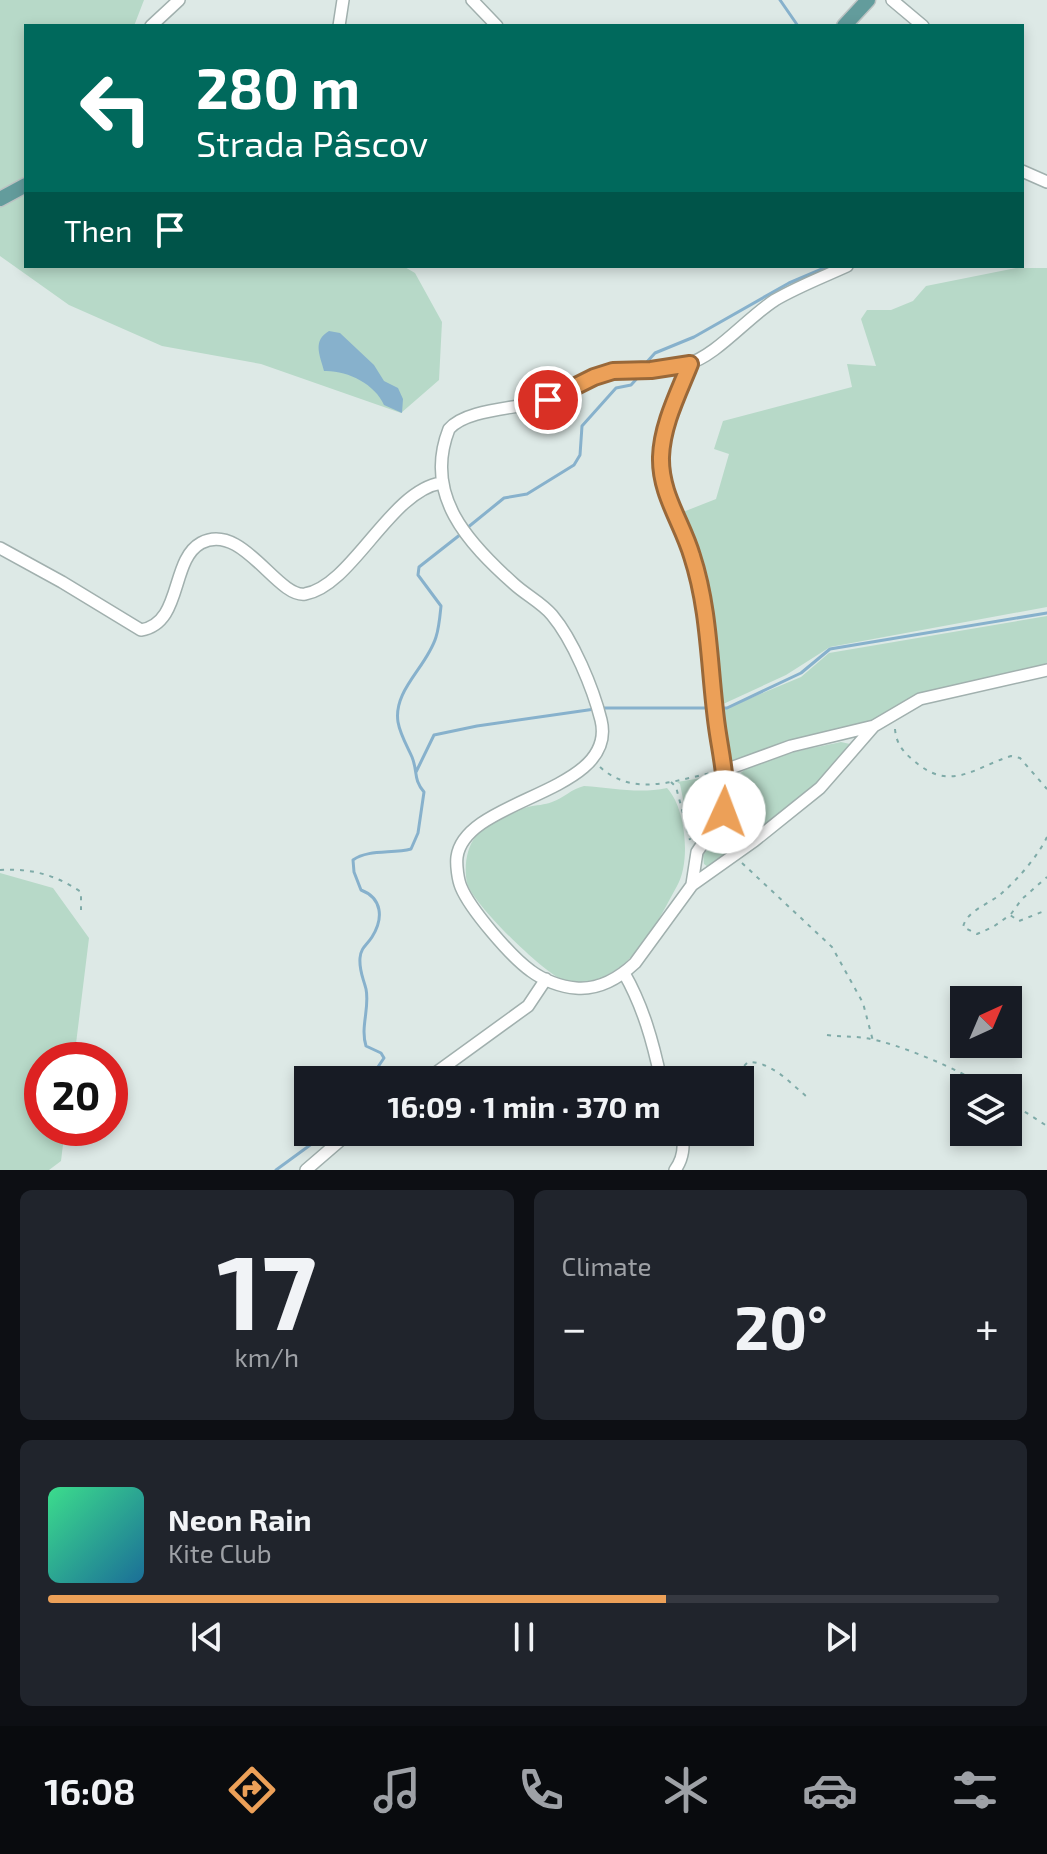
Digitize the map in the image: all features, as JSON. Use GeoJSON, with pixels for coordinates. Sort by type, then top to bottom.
{"type":"FeatureCollection","features":[{"type":"Feature","properties":{"kind":"main road"},"geometry":{"type":"LineString","coordinates":[[846,24],[868,0]]}},
{"type":"Feature","properties":{"kind":"main road"},"geometry":{"type":"LineString","coordinates":[[0,199],[24,186]]}},
{"type":"Feature","properties":{"kind":"street"},"geometry":{"type":"LineString","coordinates":[[153,24],[179,0]]}},
{"type":"Feature","properties":{"kind":"street"},"geometry":{"type":"LineString","coordinates":[[339,24],[343,0]]}},
{"type":"Feature","properties":{"kind":"street"},"geometry":{"type":"LineString","coordinates":[[472,0],[495,24]]}},
{"type":"Feature","properties":{"kind":"street"},"geometry":{"type":"LineString","coordinates":[[892,0],[921,24]]}},
{"type":"Feature","properties":{"kind":"street"},"geometry":{"type":"LineString","coordinates":[[1024,172],[1047,182]]}},
{"type":"Feature","properties":{"kind":"street"},"geometry":{"type":"LineString","coordinates":[[843,268],[777,299],[744,322],[709,353],[690,364],[651,370],[613,371],[548,400],[466,417],[449,429],[440,469],[441,483],[452,513],[472,540],[513,584],[551,614],[569,641],[602,722],[600,744],[585,767],[471,832],[457,858],[460,886],[481,917],[530,971],[575,989],[594,988],[624,973],[635,963],[692,885],[820,788],[874,726],[920,699],[1047,670]]}},
{"type":"Feature","properties":{"kind":"street"},"geometry":{"type":"LineString","coordinates":[[690,364],[666,427],[661,455],[662,475],[668,499],[692,557],[704,612],[727,794],[724,812],[697,852],[692,885]]}},
{"type":"Feature","properties":{"kind":"street"},"geometry":{"type":"LineString","coordinates":[[0,548],[141,630],[150,628],[160,619],[172,602],[190,555],[201,543],[215,540],[231,543],[259,562],[287,589],[298,594],[309,593],[334,578],[416,493],[441,483]]}},
{"type":"Feature","properties":{"kind":"street"},"geometry":{"type":"LineString","coordinates":[[725,770],[791,746],[874,726]]}},
{"type":"Feature","properties":{"kind":"street"},"geometry":{"type":"LineString","coordinates":[[624,973],[645,1017],[657,1066]]}},
{"type":"Feature","properties":{"kind":"street"},"geometry":{"type":"LineString","coordinates":[[445,1066],[528,1006],[546,979]]}},
{"type":"Feature","properties":{"kind":"street"},"geometry":{"type":"LineString","coordinates":[[306,1170],[332,1146]]}},
{"type":"Feature","properties":{"kind":"street"},"geometry":{"type":"LineString","coordinates":[[675,1170],[681,1163],[683,1146]]}},
{"type":"Feature","properties":{"kind":"path"},"geometry":{"type":"LineString","coordinates":[[899,710],[894,722],[899,746],[930,774],[956,777],[1011,756],[1020,758],[1047,789]]}},
{"type":"Feature","properties":{"kind":"path"},"geometry":{"type":"LineString","coordinates":[[591,758],[603,771],[623,782],[646,787],[725,770]]}},
{"type":"Feature","properties":{"kind":"path"},"geometry":{"type":"LineString","coordinates":[[670,782],[676,787],[689,837],[697,852]]}},
{"type":"Feature","properties":{"kind":"path"},"geometry":{"type":"LineString","coordinates":[[1047,837],[1018,876],[1002,893],[972,913],[964,921],[963,927],[977,934],[993,927],[1010,915],[1022,899],[1047,877]]}},
{"type":"Feature","properties":{"kind":"path"},"geometry":{"type":"LineString","coordinates":[[734,854],[785,906],[832,947],[863,1003],[873,1041]]}},
{"type":"Feature","properties":{"kind":"path"},"geometry":{"type":"LineString","coordinates":[[0,870],[35,871],[63,880],[81,892],[81,910]]}},
{"type":"Feature","properties":{"kind":"path"},"geometry":{"type":"LineString","coordinates":[[1010,915],[1019,921],[1028,920],[1047,910]]}},
{"type":"Feature","properties":{"kind":"path"},"geometry":{"type":"LineString","coordinates":[[827,1035],[873,1041],[927,1058],[960,1074]]}},
{"type":"Feature","properties":{"kind":"path"},"geometry":{"type":"LineString","coordinates":[[744,1066],[748,1062],[759,1062],[770,1066],[807,1097]]}},
{"type":"Feature","properties":{"kind":"path"},"geometry":{"type":"LineString","coordinates":[[1022,1110],[1047,1126]]}},
{"type":"Feature","properties":{"kind":"green space"},"geometry":{"type":"Polygon","coordinates":[[[0,0],[144,0],[135,24],[24,24],[24,268],[406,268],[415,273],[442,322],[439,380],[401,413],[261,364],[162,346],[69,305],[0,256],[0,0]]]}},
{"type":"Feature","properties":{"kind":"green space"},"geometry":{"type":"Polygon","coordinates":[[[1016,268],[1047,268],[1047,607],[830,647],[786,675],[721,705],[708,607],[683,512],[716,499],[729,454],[714,449],[723,421],[852,387],[847,364],[876,366],[861,319],[867,310],[891,310],[913,301],[926,286],[1016,268]]]}},
{"type":"Feature","properties":{"kind":"green space"},"geometry":{"type":"Polygon","coordinates":[[[1047,616],[1047,669],[941,690],[881,719],[731,764],[728,761],[720,711],[801,677],[829,653],[1047,616]]]}},
{"type":"Feature","properties":{"kind":"green space"},"geometry":{"type":"Polygon","coordinates":[[[841,742],[850,744],[849,751],[800,799],[708,867],[704,864],[703,855],[722,826],[739,775],[771,758],[841,742]]]}},
{"type":"Feature","properties":{"kind":"green space"},"geometry":{"type":"Polygon","coordinates":[[[708,777],[719,782],[719,807],[708,825],[693,832],[677,782],[708,777]]]}},
{"type":"Feature","properties":{"kind":"green space"},"geometry":{"type":"Polygon","coordinates":[[[584,786],[636,791],[667,788],[679,808],[685,850],[677,886],[637,951],[601,978],[573,982],[555,976],[542,966],[495,921],[472,893],[467,883],[466,865],[473,841],[493,822],[521,809],[552,802],[584,786]]]}},
{"type":"Feature","properties":{"kind":"green space"},"geometry":{"type":"Polygon","coordinates":[[[0,873],[53,888],[89,938],[76,1042],[24,1042],[24,1146],[63,1146],[61,1161],[49,1170],[0,1170],[0,873]]]}},
{"type":"Feature","properties":{"kind":"water"},"geometry":{"type":"Polygon","coordinates":[[[329,331],[340,333],[374,365],[384,381],[398,388],[403,399],[402,413],[384,405],[374,391],[359,380],[342,373],[324,371],[319,344],[329,331]]]}},
{"type":"Feature","properties":{"kind":"waterway"},"geometry":{"type":"LineString","coordinates":[[780,0],[797,24]]}},
{"type":"Feature","properties":{"kind":"waterway"},"geometry":{"type":"LineString","coordinates":[[646,363],[655,353],[694,337],[789,283],[824,268]]}},
{"type":"Feature","properties":{"kind":"waterway"},"geometry":{"type":"LineString","coordinates":[[467,528],[504,498],[527,494],[574,465],[580,455],[582,426],[616,388],[631,385],[641,374]]}},
{"type":"Feature","properties":{"kind":"waterway"},"geometry":{"type":"LineString","coordinates":[[379,1066],[384,1058],[381,1053],[366,1046],[367,996],[360,958],[376,930],[379,909],[373,898],[361,890],[353,860],[366,854],[411,849],[418,833],[424,792],[400,731],[398,710],[405,689],[432,648],[439,622],[441,606],[418,575],[419,567],[461,534]]}},
{"type":"Feature","properties":{"kind":"waterway"},"geometry":{"type":"LineString","coordinates":[[602,708],[727,708],[801,673],[830,649],[1047,613]]}},
{"type":"Feature","properties":{"kind":"waterway"},"geometry":{"type":"LineString","coordinates":[[416,772],[434,735],[595,709]]}},
{"type":"Feature","properties":{"kind":"waterway"},"geometry":{"type":"LineString","coordinates":[[276,1170],[309,1146]]}},
{"type":"Feature","properties":{"kind":"route"},"geometry":{"type":"LineString","coordinates":[[548,400],[613,371],[651,370],[690,364],[666,427],[661,455],[662,475],[668,499],[692,557],[704,612],[725,770],[727,794],[724,812]]}}]}
